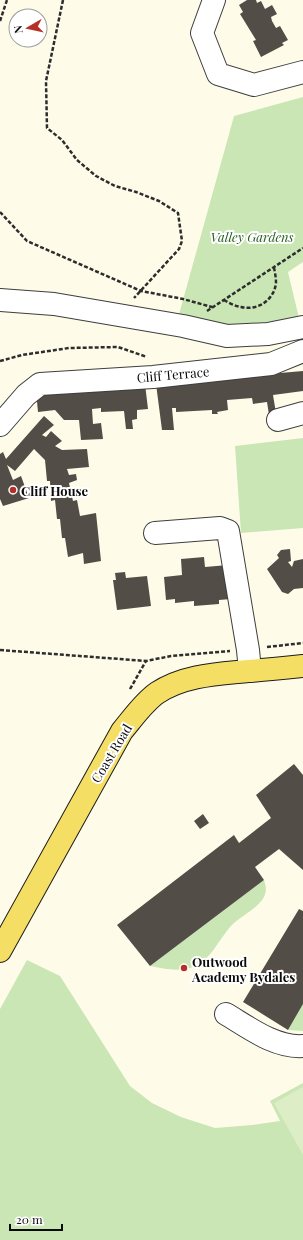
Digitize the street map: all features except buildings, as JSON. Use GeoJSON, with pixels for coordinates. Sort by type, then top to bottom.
{"type":"FeatureCollection","features":[{"type":"Feature","properties":{"kind":"main road","name":"Coast Road"},"geometry":{"type":"LineString","coordinates":[[0,951],[122,731],[143,704],[157,693],[170,686],[189,679],[203,676],[303,666]]}},
{"type":"Feature","properties":{"kind":"street"},"geometry":{"type":"LineString","coordinates":[[214,0],[202,33],[218,74],[254,85],[303,72]]}},
{"type":"Feature","properties":{"kind":"street"},"geometry":{"type":"LineString","coordinates":[[0,300],[54,304],[183,326],[227,336],[268,334],[303,327]]}},
{"type":"Feature","properties":{"kind":"street","name":"Cliff Terrace"},"geometry":{"type":"LineString","coordinates":[[0,424],[26,395],[40,384],[152,377],[271,364],[303,351]]}},
{"type":"Feature","properties":{"kind":"street"},"geometry":{"type":"LineString","coordinates":[[278,420],[303,413]]}},
{"type":"Feature","properties":{"kind":"street"},"geometry":{"type":"LineString","coordinates":[[155,533],[220,528],[228,531],[248,650],[250,671]]}},
{"type":"Feature","properties":{"kind":"street"},"geometry":{"type":"LineString","coordinates":[[226,1014],[264,1036],[283,1044],[303,1046]]}},
{"type":"Feature","properties":{"kind":"path"},"geometry":{"type":"LineString","coordinates":[[0,21],[7,0]]}},
{"type":"Feature","properties":{"kind":"path"},"geometry":{"type":"LineString","coordinates":[[63,0],[46,81],[47,128],[62,140],[77,160],[96,176],[115,186],[159,201],[178,213],[182,241],[179,249],[141,291]]}},
{"type":"Feature","properties":{"kind":"path"},"geometry":{"type":"LineString","coordinates":[[0,212],[27,241],[141,291],[212,307]]}},
{"type":"Feature","properties":{"kind":"path"},"geometry":{"type":"LineString","coordinates":[[183,326],[303,248]]}},
{"type":"Feature","properties":{"kind":"path"},"geometry":{"type":"LineString","coordinates":[[224,300],[241,307],[256,306],[267,301],[272,295],[276,282],[274,268]]}},
{"type":"Feature","properties":{"kind":"path"},"geometry":{"type":"LineString","coordinates":[[0,362],[22,355],[69,348],[118,348],[152,358]]}},
{"type":"Feature","properties":{"kind":"path"},"geometry":{"type":"LineString","coordinates":[[0,650],[146,661]]}},
{"type":"Feature","properties":{"kind":"green space","name":"Valley Gardens"},"geometry":{"type":"Polygon","coordinates":[[[303,97],[303,262],[288,272],[299,318],[249,324],[211,325],[178,318],[234,116],[303,97]]]}},
{"type":"Feature","properties":{"kind":"green space"},"geometry":{"type":"Polygon","coordinates":[[[303,438],[303,528],[241,533],[235,446],[303,438]]]}},
{"type":"Feature","properties":{"kind":"green space"},"geometry":{"type":"Polygon","coordinates":[[[264,880],[266,890],[261,901],[229,928],[211,953],[200,964],[188,969],[177,970],[150,966],[264,880]]]}},
{"type":"Feature","properties":{"kind":"green space"},"geometry":{"type":"Polygon","coordinates":[[[27,960],[60,976],[130,1086],[152,1103],[181,1117],[215,1128],[280,1121],[270,1101],[303,1083],[303,1240],[0,1240],[0,1009],[27,960]]]}},
{"type":"Feature","properties":{"kind":"green space"},"geometry":{"type":"Polygon","coordinates":[[[303,1004],[303,1031],[288,1030],[303,1004]]]}},
{"type":"Feature","properties":{"kind":"green space"},"geometry":{"type":"Polygon","coordinates":[[[303,1087],[303,1155],[274,1103],[303,1087]]]}},
{"type":"Feature","properties":{"kind":"place","name":"Cliff House"},"geometry":{"type":"Point","coordinates":[13,490]}},
{"type":"Feature","properties":{"kind":"place","name":"Outwood Academy Bydales"},"geometry":{"type":"Point","coordinates":[184,968]}}]}
